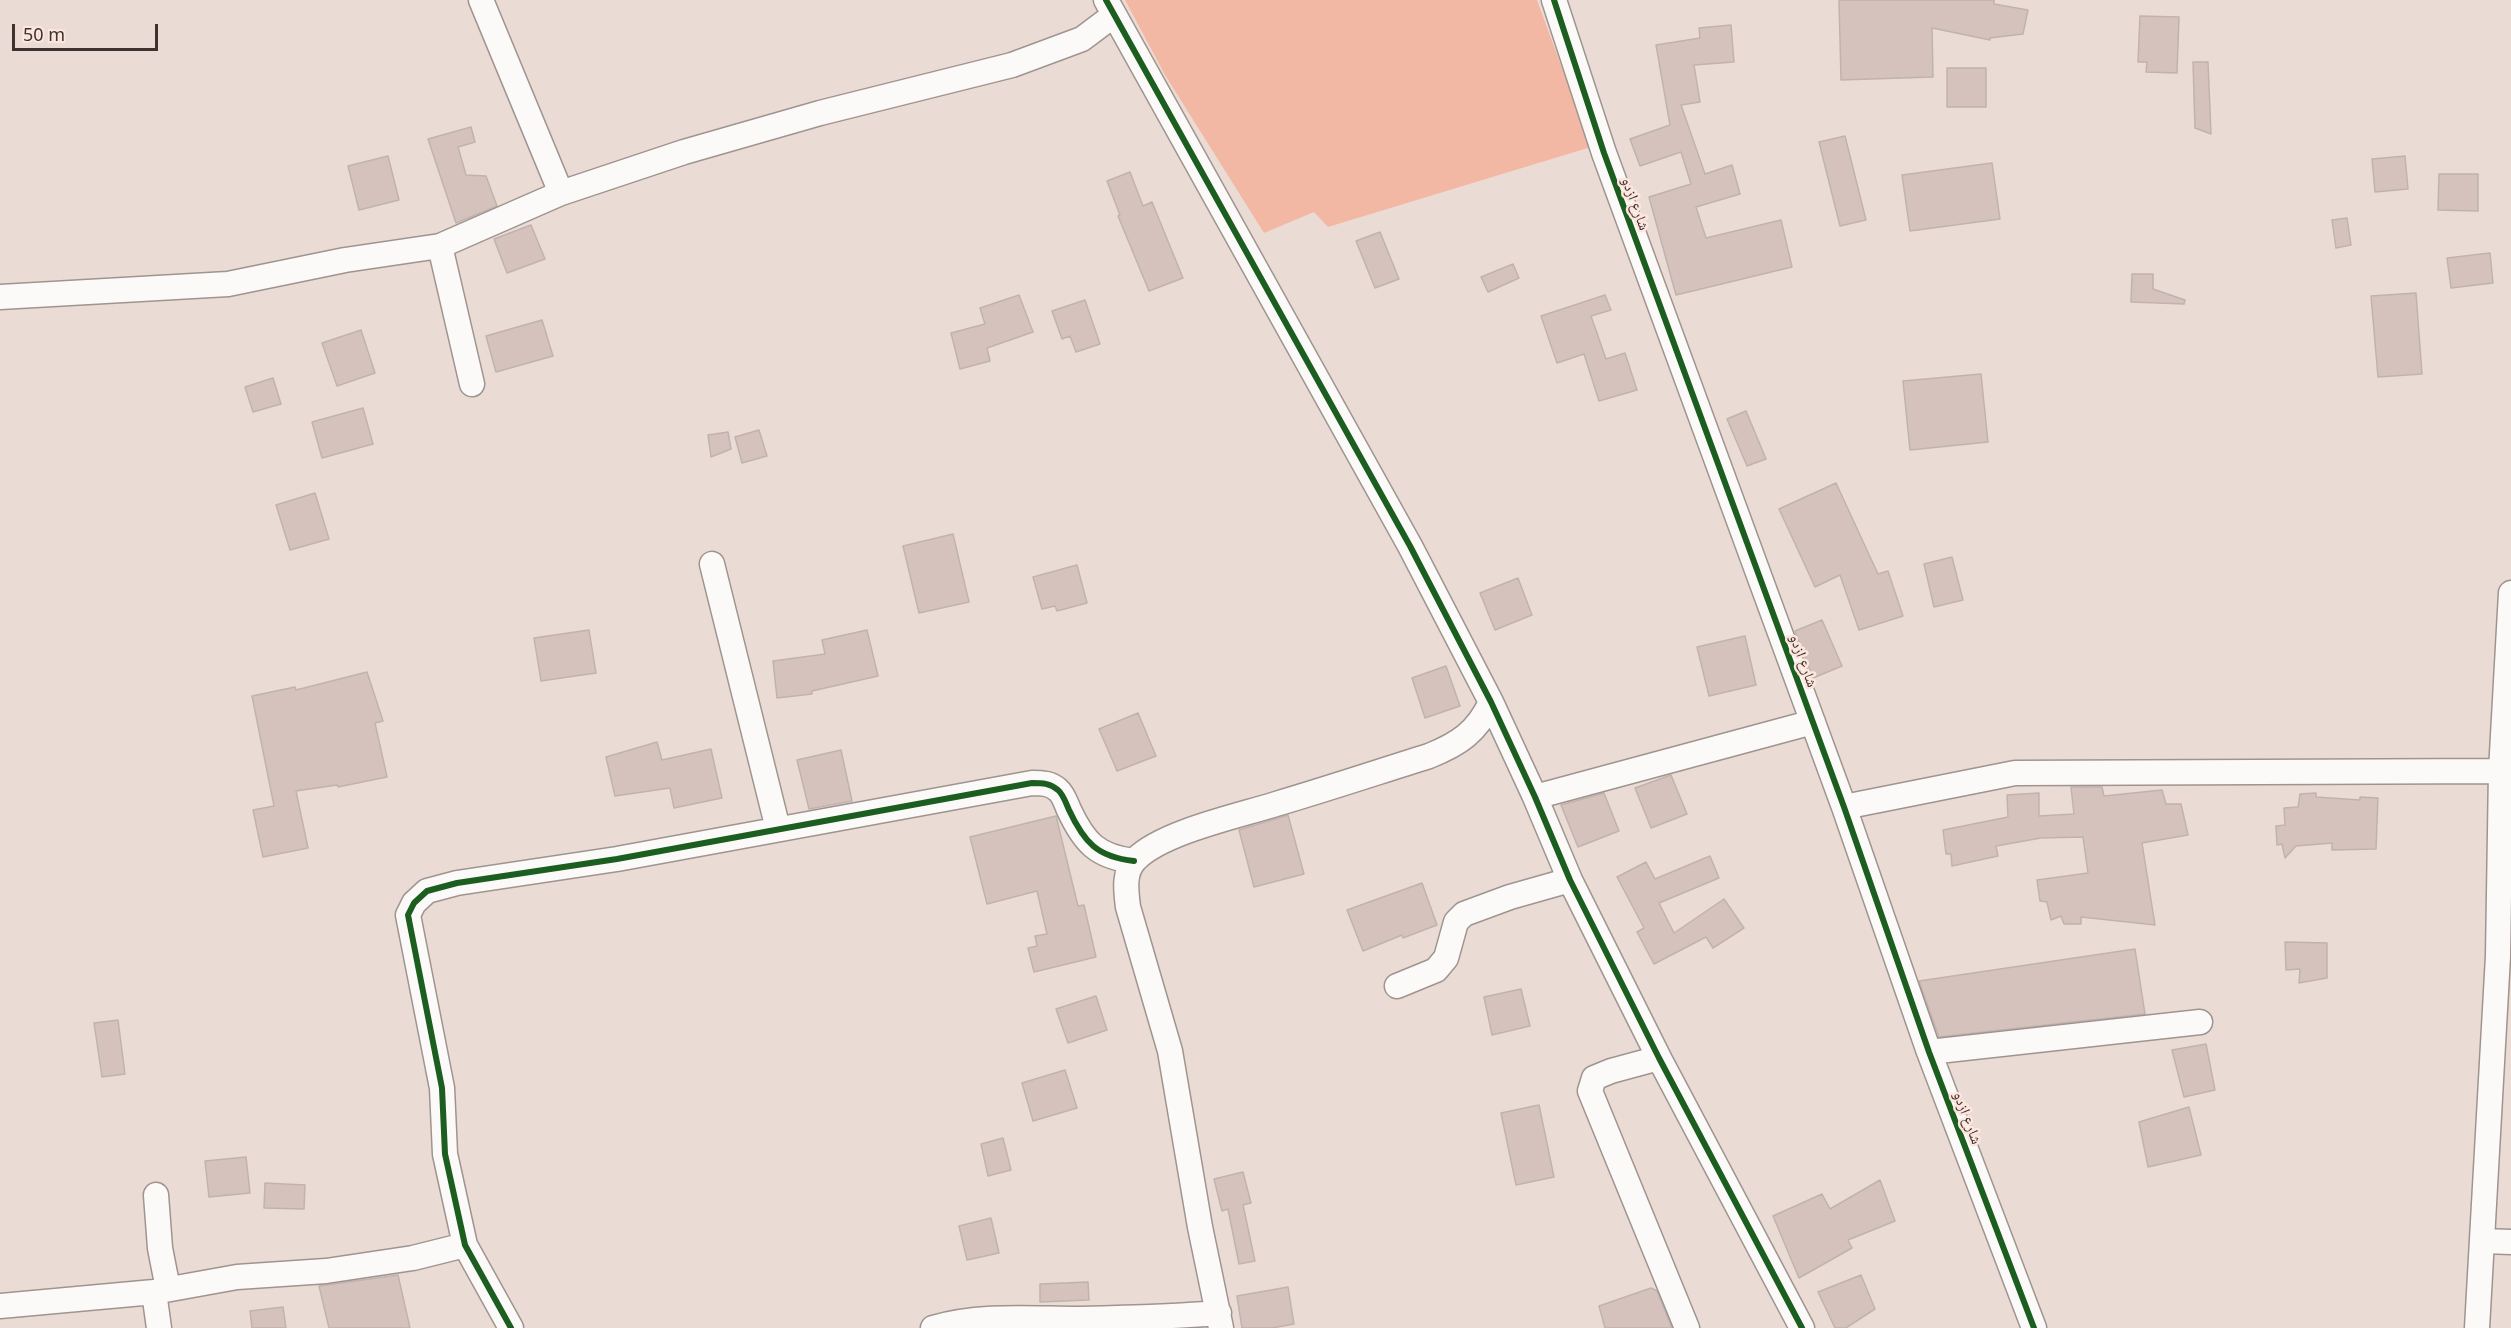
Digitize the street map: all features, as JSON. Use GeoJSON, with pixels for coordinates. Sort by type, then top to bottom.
{"type":"FeatureCollection","features":[{"type":"Feature","properties":{"kind":"street"},"geometry":{"type":"LineString","coordinates":[[481,0],[561,193]]}},
{"type":"Feature","properties":{"kind":"street","name":"شارع ازدو"},"geometry":{"type":"LineString","coordinates":[[1554,0],[1604,153],[1844,807],[1929,1052],[2034,1328]]}},
{"type":"Feature","properties":{"kind":"street"},"geometry":{"type":"LineString","coordinates":[[0,297],[228,284],[345,260],[440,246],[561,193],[695,148],[820,113],[1012,65],[1082,39],[1110,7],[1360,455],[1491,702],[1570,880],[1659,1058],[1802,1328]]}},
{"type":"Feature","properties":{"kind":"street"},"geometry":{"type":"LineString","coordinates":[[440,246],[472,384]]}},
{"type":"Feature","properties":{"kind":"street"},"geometry":{"type":"LineString","coordinates":[[712,564],[778,829]]}},
{"type":"Feature","properties":{"kind":"street"},"geometry":{"type":"LineString","coordinates":[[2477,1328],[2505,918],[2501,771],[2507,720],[2511,593]]}},
{"type":"Feature","properties":{"kind":"street"},"geometry":{"type":"LineString","coordinates":[[933,1328],[957,1321],[1002,1317],[1220,1321],[1200,1227],[1170,1051],[1128,907],[1127,873],[1134,861],[1146,850],[1194,830],[1429,756],[1451,747],[1476,728],[1491,702]]}},
{"type":"Feature","properties":{"kind":"street"},"geometry":{"type":"LineString","coordinates":[[1535,797],[1813,722]]}},
{"type":"Feature","properties":{"kind":"street"},"geometry":{"type":"LineString","coordinates":[[1844,807],[2015,773],[2501,771]]}},
{"type":"Feature","properties":{"kind":"street"},"geometry":{"type":"LineString","coordinates":[[511,1328],[465,1245],[445,1154],[441,1088],[408,915],[414,903],[427,891],[457,883],[617,859],[1032,783],[1046,783],[1060,791],[1083,837],[1096,849],[1114,859],[1134,861]]}},
{"type":"Feature","properties":{"kind":"street"},"geometry":{"type":"LineString","coordinates":[[1396,986],[1436,970],[1446,958],[1456,922],[1464,915],[1510,897],[1570,880]]}},
{"type":"Feature","properties":{"kind":"street"},"geometry":{"type":"LineString","coordinates":[[1929,1052],[2200,1022]]}},
{"type":"Feature","properties":{"kind":"street"},"geometry":{"type":"LineString","coordinates":[[1659,1058],[1594,1078],[1590,1091],[1687,1328]]}},
{"type":"Feature","properties":{"kind":"street"},"geometry":{"type":"LineString","coordinates":[[156,1195],[161,1291],[159,1328]]}},
{"type":"Feature","properties":{"kind":"street"},"geometry":{"type":"LineString","coordinates":[[2484,1240],[2511,1242]]}},
{"type":"Feature","properties":{"kind":"street"},"geometry":{"type":"LineString","coordinates":[[0,1306],[161,1291],[237,1277],[326,1270],[402,1260],[465,1245]]}},
{"type":"Feature","properties":{"kind":"shaded area"},"geometry":{"type":"Polygon","coordinates":[[[1125,0],[1537,0],[1591,147],[1328,227],[1314,212],[1264,233],[1165,75],[1125,0]]]}},
{"type":"Feature","properties":{"kind":"building"},"geometry":{"type":"Polygon","coordinates":[[[1839,0],[1994,0],[1994,4],[2028,10],[2023,34],[1990,38],[1990,40],[1932,28],[1933,77],[1841,80],[1839,0]]]}},
{"type":"Feature","properties":{"kind":"building"},"geometry":{"type":"Polygon","coordinates":[[[2140,16],[2179,17],[2177,73],[2146,72],[2147,62],[2138,62],[2140,16]]]}},
{"type":"Feature","properties":{"kind":"building"},"geometry":{"type":"Polygon","coordinates":[[[1731,25],[1734,62],[1694,65],[1700,102],[1681,105],[1705,174],[1732,165],[1740,194],[1696,207],[1706,238],[1781,220],[1792,267],[1676,295],[1649,197],[1691,184],[1681,152],[1640,166],[1630,139],[1670,125],[1656,45],[1700,38],[1699,28],[1731,25]]]}},
{"type":"Feature","properties":{"kind":"building"},"geometry":{"type":"Polygon","coordinates":[[[2193,62],[2208,62],[2211,134],[2195,128],[2193,62]]]}},
{"type":"Feature","properties":{"kind":"building"},"geometry":{"type":"Polygon","coordinates":[[[1947,68],[1986,68],[1986,107],[1947,107],[1947,68]]]}},
{"type":"Feature","properties":{"kind":"building"},"geometry":{"type":"Polygon","coordinates":[[[471,127],[475,142],[458,147],[466,175],[486,176],[497,206],[456,223],[428,139],[471,127]]]}},
{"type":"Feature","properties":{"kind":"building"},"geometry":{"type":"Polygon","coordinates":[[[1845,136],[1866,220],[1840,226],[1819,142],[1845,136]]]}},
{"type":"Feature","properties":{"kind":"building"},"geometry":{"type":"Polygon","coordinates":[[[388,156],[399,200],[359,210],[348,166],[388,156]]]}},
{"type":"Feature","properties":{"kind":"building"},"geometry":{"type":"Polygon","coordinates":[[[2405,156],[2408,189],[2375,192],[2372,159],[2405,156]]]}},
{"type":"Feature","properties":{"kind":"building"},"geometry":{"type":"Polygon","coordinates":[[[1992,163],[2000,219],[1910,231],[1902,175],[1992,163]]]}},
{"type":"Feature","properties":{"kind":"building"},"geometry":{"type":"Polygon","coordinates":[[[1130,172],[1143,206],[1152,202],[1183,278],[1149,291],[1118,216],[1120,215],[1107,181],[1130,172]]]}},
{"type":"Feature","properties":{"kind":"building"},"geometry":{"type":"Polygon","coordinates":[[[2439,174],[2478,174],[2478,211],[2438,210],[2439,174]]]}},
{"type":"Feature","properties":{"kind":"building"},"geometry":{"type":"Polygon","coordinates":[[[2347,218],[2351,245],[2336,248],[2332,220],[2347,218]]]}},
{"type":"Feature","properties":{"kind":"building"},"geometry":{"type":"Polygon","coordinates":[[[531,225],[545,259],[507,273],[494,239],[531,225]]]}},
{"type":"Feature","properties":{"kind":"building"},"geometry":{"type":"Polygon","coordinates":[[[1380,232],[1399,279],[1375,288],[1356,241],[1380,232]]]}},
{"type":"Feature","properties":{"kind":"building"},"geometry":{"type":"Polygon","coordinates":[[[2490,253],[2493,283],[2451,288],[2447,258],[2490,253]]]}},
{"type":"Feature","properties":{"kind":"building"},"geometry":{"type":"Polygon","coordinates":[[[1513,264],[1519,278],[1488,292],[1481,277],[1513,264]]]}},
{"type":"Feature","properties":{"kind":"building"},"geometry":{"type":"Polygon","coordinates":[[[2132,274],[2153,274],[2153,289],[2185,300],[2184,304],[2131,302],[2132,274]]]}},
{"type":"Feature","properties":{"kind":"building"},"geometry":{"type":"Polygon","coordinates":[[[2416,293],[2422,374],[2378,377],[2371,296],[2416,293]]]}},
{"type":"Feature","properties":{"kind":"building"},"geometry":{"type":"Polygon","coordinates":[[[1019,295],[1033,332],[987,348],[990,361],[960,369],[951,333],[985,324],[980,308],[1019,295]]]}},
{"type":"Feature","properties":{"kind":"building"},"geometry":{"type":"Polygon","coordinates":[[[1605,295],[1611,310],[1591,316],[1606,359],[1625,353],[1637,390],[1599,401],[1584,354],[1557,363],[1541,316],[1605,295]]]}},
{"type":"Feature","properties":{"kind":"building"},"geometry":{"type":"Polygon","coordinates":[[[1085,300],[1100,344],[1076,352],[1070,336],[1062,339],[1052,311],[1085,300]]]}},
{"type":"Feature","properties":{"kind":"building"},"geometry":{"type":"Polygon","coordinates":[[[542,320],[553,356],[496,372],[486,336],[542,320]]]}},
{"type":"Feature","properties":{"kind":"building"},"geometry":{"type":"Polygon","coordinates":[[[361,330],[375,373],[337,386],[322,343],[361,330]]]}},
{"type":"Feature","properties":{"kind":"building"},"geometry":{"type":"Polygon","coordinates":[[[1981,374],[1988,442],[1910,450],[1903,381],[1981,374]]]}},
{"type":"Feature","properties":{"kind":"building"},"geometry":{"type":"Polygon","coordinates":[[[273,378],[281,404],[253,412],[245,387],[273,378]]]}},
{"type":"Feature","properties":{"kind":"building"},"geometry":{"type":"Polygon","coordinates":[[[363,408],[373,444],[322,458],[312,422],[363,408]]]}},
{"type":"Feature","properties":{"kind":"building"},"geometry":{"type":"Polygon","coordinates":[[[1746,411],[1766,459],[1747,466],[1727,419],[1746,411]]]}},
{"type":"Feature","properties":{"kind":"building"},"geometry":{"type":"Polygon","coordinates":[[[759,430],[767,456],[742,463],[735,437],[759,430]]]}},
{"type":"Feature","properties":{"kind":"building"},"geometry":{"type":"Polygon","coordinates":[[[728,432],[731,449],[711,457],[708,435],[728,432]]]}},
{"type":"Feature","properties":{"kind":"building"},"geometry":{"type":"Polygon","coordinates":[[[1836,483],[1878,574],[1888,571],[1903,616],[1859,630],[1840,575],[1815,587],[1779,509],[1836,483]]]}},
{"type":"Feature","properties":{"kind":"building"},"geometry":{"type":"Polygon","coordinates":[[[315,493],[329,539],[290,550],[276,505],[315,493]]]}},
{"type":"Feature","properties":{"kind":"building"},"geometry":{"type":"Polygon","coordinates":[[[953,534],[969,602],[919,613],[903,546],[953,534]]]}},
{"type":"Feature","properties":{"kind":"building"},"geometry":{"type":"Polygon","coordinates":[[[1952,557],[1963,600],[1934,607],[1924,564],[1952,557]]]}},
{"type":"Feature","properties":{"kind":"building"},"geometry":{"type":"Polygon","coordinates":[[[1077,565],[1087,603],[1057,611],[1055,606],[1042,609],[1033,577],[1077,565]]]}},
{"type":"Feature","properties":{"kind":"building"},"geometry":{"type":"Polygon","coordinates":[[[1518,578],[1532,615],[1495,630],[1480,593],[1518,578]]]}},
{"type":"Feature","properties":{"kind":"building"},"geometry":{"type":"Polygon","coordinates":[[[1822,620],[1842,666],[1813,678],[1795,631],[1822,620]]]}},
{"type":"Feature","properties":{"kind":"building"},"geometry":{"type":"Polygon","coordinates":[[[589,630],[596,673],[541,681],[534,638],[589,630]]]}},
{"type":"Feature","properties":{"kind":"building"},"geometry":{"type":"Polygon","coordinates":[[[867,630],[878,676],[812,691],[812,694],[777,698],[773,661],[825,654],[822,640],[867,630]]]}},
{"type":"Feature","properties":{"kind":"building"},"geometry":{"type":"Polygon","coordinates":[[[1745,636],[1756,685],[1709,696],[1697,647],[1745,636]]]}},
{"type":"Feature","properties":{"kind":"building"},"geometry":{"type":"Polygon","coordinates":[[[1446,666],[1460,706],[1425,718],[1412,678],[1446,666]]]}},
{"type":"Feature","properties":{"kind":"building"},"geometry":{"type":"Polygon","coordinates":[[[367,672],[383,721],[375,723],[387,777],[338,787],[337,785],[296,791],[308,848],[263,857],[253,810],[274,806],[252,696],[295,687],[296,690],[367,672]]]}},
{"type":"Feature","properties":{"kind":"building"},"geometry":{"type":"Polygon","coordinates":[[[1138,713],[1156,756],[1117,771],[1099,729],[1138,713]]]}},
{"type":"Feature","properties":{"kind":"building"},"geometry":{"type":"Polygon","coordinates":[[[657,742],[662,760],[711,749],[722,798],[674,808],[670,788],[615,796],[606,757],[657,742]]]}},
{"type":"Feature","properties":{"kind":"building"},"geometry":{"type":"Polygon","coordinates":[[[841,750],[852,801],[809,809],[797,760],[841,750]]]}},
{"type":"Feature","properties":{"kind":"building"},"geometry":{"type":"Polygon","coordinates":[[[1671,775],[1687,814],[1651,828],[1635,788],[1671,775]]]}},
{"type":"Feature","properties":{"kind":"building"},"geometry":{"type":"Polygon","coordinates":[[[2071,787],[2102,787],[2104,796],[2162,790],[2166,804],[2181,804],[2188,835],[2142,843],[2155,925],[2081,917],[2081,924],[2064,924],[2061,916],[2051,920],[2047,902],[2040,901],[2037,880],[2088,873],[2083,837],[2041,838],[1996,846],[1998,856],[1952,866],[1951,854],[1946,854],[1943,830],[2008,817],[2007,795],[2039,793],[2039,816],[2074,814],[2071,787]]]}},
{"type":"Feature","properties":{"kind":"building"},"geometry":{"type":"Polygon","coordinates":[[[1604,793],[1619,831],[1578,847],[1561,805],[1604,793]]]}},
{"type":"Feature","properties":{"kind":"building"},"geometry":{"type":"Polygon","coordinates":[[[2316,793],[2316,797],[2360,800],[2360,797],[2378,798],[2376,849],[2332,850],[2332,843],[2296,846],[2285,858],[2282,844],[2277,845],[2276,826],[2285,825],[2284,808],[2298,807],[2300,794],[2316,793]]]}},
{"type":"Feature","properties":{"kind":"building"},"geometry":{"type":"Polygon","coordinates":[[[1288,815],[1304,874],[1254,887],[1239,830],[1288,815]]]}},
{"type":"Feature","properties":{"kind":"building"},"geometry":{"type":"Polygon","coordinates":[[[1056,816],[1078,906],[1084,905],[1096,957],[1034,972],[1028,948],[1037,946],[1035,936],[1047,934],[1037,891],[987,904],[970,837],[1056,816]]]}},
{"type":"Feature","properties":{"kind":"building"},"geometry":{"type":"Polygon","coordinates":[[[1710,856],[1719,878],[1659,903],[1674,933],[1724,899],[1744,928],[1713,948],[1706,937],[1654,964],[1637,932],[1644,928],[1617,877],[1646,862],[1655,879],[1710,856]]]}},
{"type":"Feature","properties":{"kind":"building"},"geometry":{"type":"Polygon","coordinates":[[[1422,883],[1437,925],[1403,938],[1402,935],[1363,951],[1347,910],[1422,883]]]}},
{"type":"Feature","properties":{"kind":"building"},"geometry":{"type":"Polygon","coordinates":[[[2285,942],[2327,943],[2327,978],[2299,983],[2300,969],[2286,970],[2285,942]]]}},
{"type":"Feature","properties":{"kind":"building"},"geometry":{"type":"Polygon","coordinates":[[[2135,949],[2145,1014],[1939,1037],[1919,981],[2135,949]]]}},
{"type":"Feature","properties":{"kind":"building"},"geometry":{"type":"Polygon","coordinates":[[[1521,989],[1530,1026],[1492,1035],[1484,997],[1521,989]]]}},
{"type":"Feature","properties":{"kind":"building"},"geometry":{"type":"Polygon","coordinates":[[[1096,996],[1107,1030],[1068,1043],[1056,1009],[1096,996]]]}},
{"type":"Feature","properties":{"kind":"building"},"geometry":{"type":"Polygon","coordinates":[[[118,1020],[125,1074],[102,1077],[94,1023],[118,1020]]]}},
{"type":"Feature","properties":{"kind":"building"},"geometry":{"type":"Polygon","coordinates":[[[2206,1044],[2215,1090],[2184,1097],[2172,1050],[2206,1044]]]}},
{"type":"Feature","properties":{"kind":"building"},"geometry":{"type":"Polygon","coordinates":[[[1065,1070],[1077,1108],[1033,1121],[1022,1083],[1065,1070]]]}},
{"type":"Feature","properties":{"kind":"building"},"geometry":{"type":"Polygon","coordinates":[[[1539,1105],[1554,1177],[1516,1185],[1501,1113],[1539,1105]]]}},
{"type":"Feature","properties":{"kind":"building"},"geometry":{"type":"Polygon","coordinates":[[[2189,1107],[2201,1155],[2148,1167],[2139,1122],[2189,1107]]]}},
{"type":"Feature","properties":{"kind":"building"},"geometry":{"type":"Polygon","coordinates":[[[1003,1138],[1011,1170],[988,1176],[981,1144],[1003,1138]]]}},
{"type":"Feature","properties":{"kind":"building"},"geometry":{"type":"Polygon","coordinates":[[[246,1157],[250,1193],[209,1197],[205,1161],[246,1157]]]}},
{"type":"Feature","properties":{"kind":"building"},"geometry":{"type":"Polygon","coordinates":[[[1243,1172],[1251,1203],[1243,1205],[1255,1261],[1239,1264],[1228,1209],[1222,1211],[1214,1179],[1243,1172]]]}},
{"type":"Feature","properties":{"kind":"building"},"geometry":{"type":"Polygon","coordinates":[[[1880,1180],[1895,1221],[1848,1240],[1852,1248],[1799,1278],[1773,1216],[1822,1194],[1830,1209],[1880,1180]]]}},
{"type":"Feature","properties":{"kind":"building"},"geometry":{"type":"Polygon","coordinates":[[[265,1183],[305,1185],[304,1209],[264,1208],[265,1183]]]}},
{"type":"Feature","properties":{"kind":"building"},"geometry":{"type":"Polygon","coordinates":[[[991,1218],[999,1253],[967,1260],[959,1226],[991,1218]]]}},
{"type":"Feature","properties":{"kind":"building"},"geometry":{"type":"Polygon","coordinates":[[[398,1275],[410,1328],[329,1328],[319,1286],[398,1275]]]}},
{"type":"Feature","properties":{"kind":"building"},"geometry":{"type":"Polygon","coordinates":[[[1861,1275],[1875,1309],[1846,1328],[1835,1328],[1818,1292],[1861,1275]]]}},
{"type":"Feature","properties":{"kind":"building"},"geometry":{"type":"Polygon","coordinates":[[[1088,1282],[1089,1300],[1040,1302],[1040,1284],[1088,1282]]]}},
{"type":"Feature","properties":{"kind":"building"},"geometry":{"type":"Polygon","coordinates":[[[1288,1287],[1294,1324],[1272,1328],[1242,1328],[1237,1296],[1288,1287]]]}},
{"type":"Feature","properties":{"kind":"building"},"geometry":{"type":"Polygon","coordinates":[[[1651,1288],[1657,1291],[1672,1328],[1605,1328],[1599,1306],[1651,1288]]]}},
{"type":"Feature","properties":{"kind":"building"},"geometry":{"type":"Polygon","coordinates":[[[283,1307],[286,1328],[252,1328],[250,1311],[283,1307]]]}},
{"type":"Feature","properties":{"kind":"cycle path"},"geometry":{"type":"LineString","coordinates":[[1106,0],[1410,546],[1491,702],[1570,880],[1659,1058],[1802,1328]]}},
{"type":"Feature","properties":{"kind":"cycle path"},"geometry":{"type":"LineString","coordinates":[[1554,0],[1604,153],[1844,807],[1929,1052],[2034,1328]]}},
{"type":"Feature","properties":{"kind":"cycle path"},"geometry":{"type":"LineString","coordinates":[[511,1328],[465,1245],[445,1154],[442,1088],[408,915],[414,903],[427,891],[457,883],[617,859],[1032,783],[1043,783],[1060,792],[1080,831],[1093,846],[1110,856],[1134,861]]}}]}
